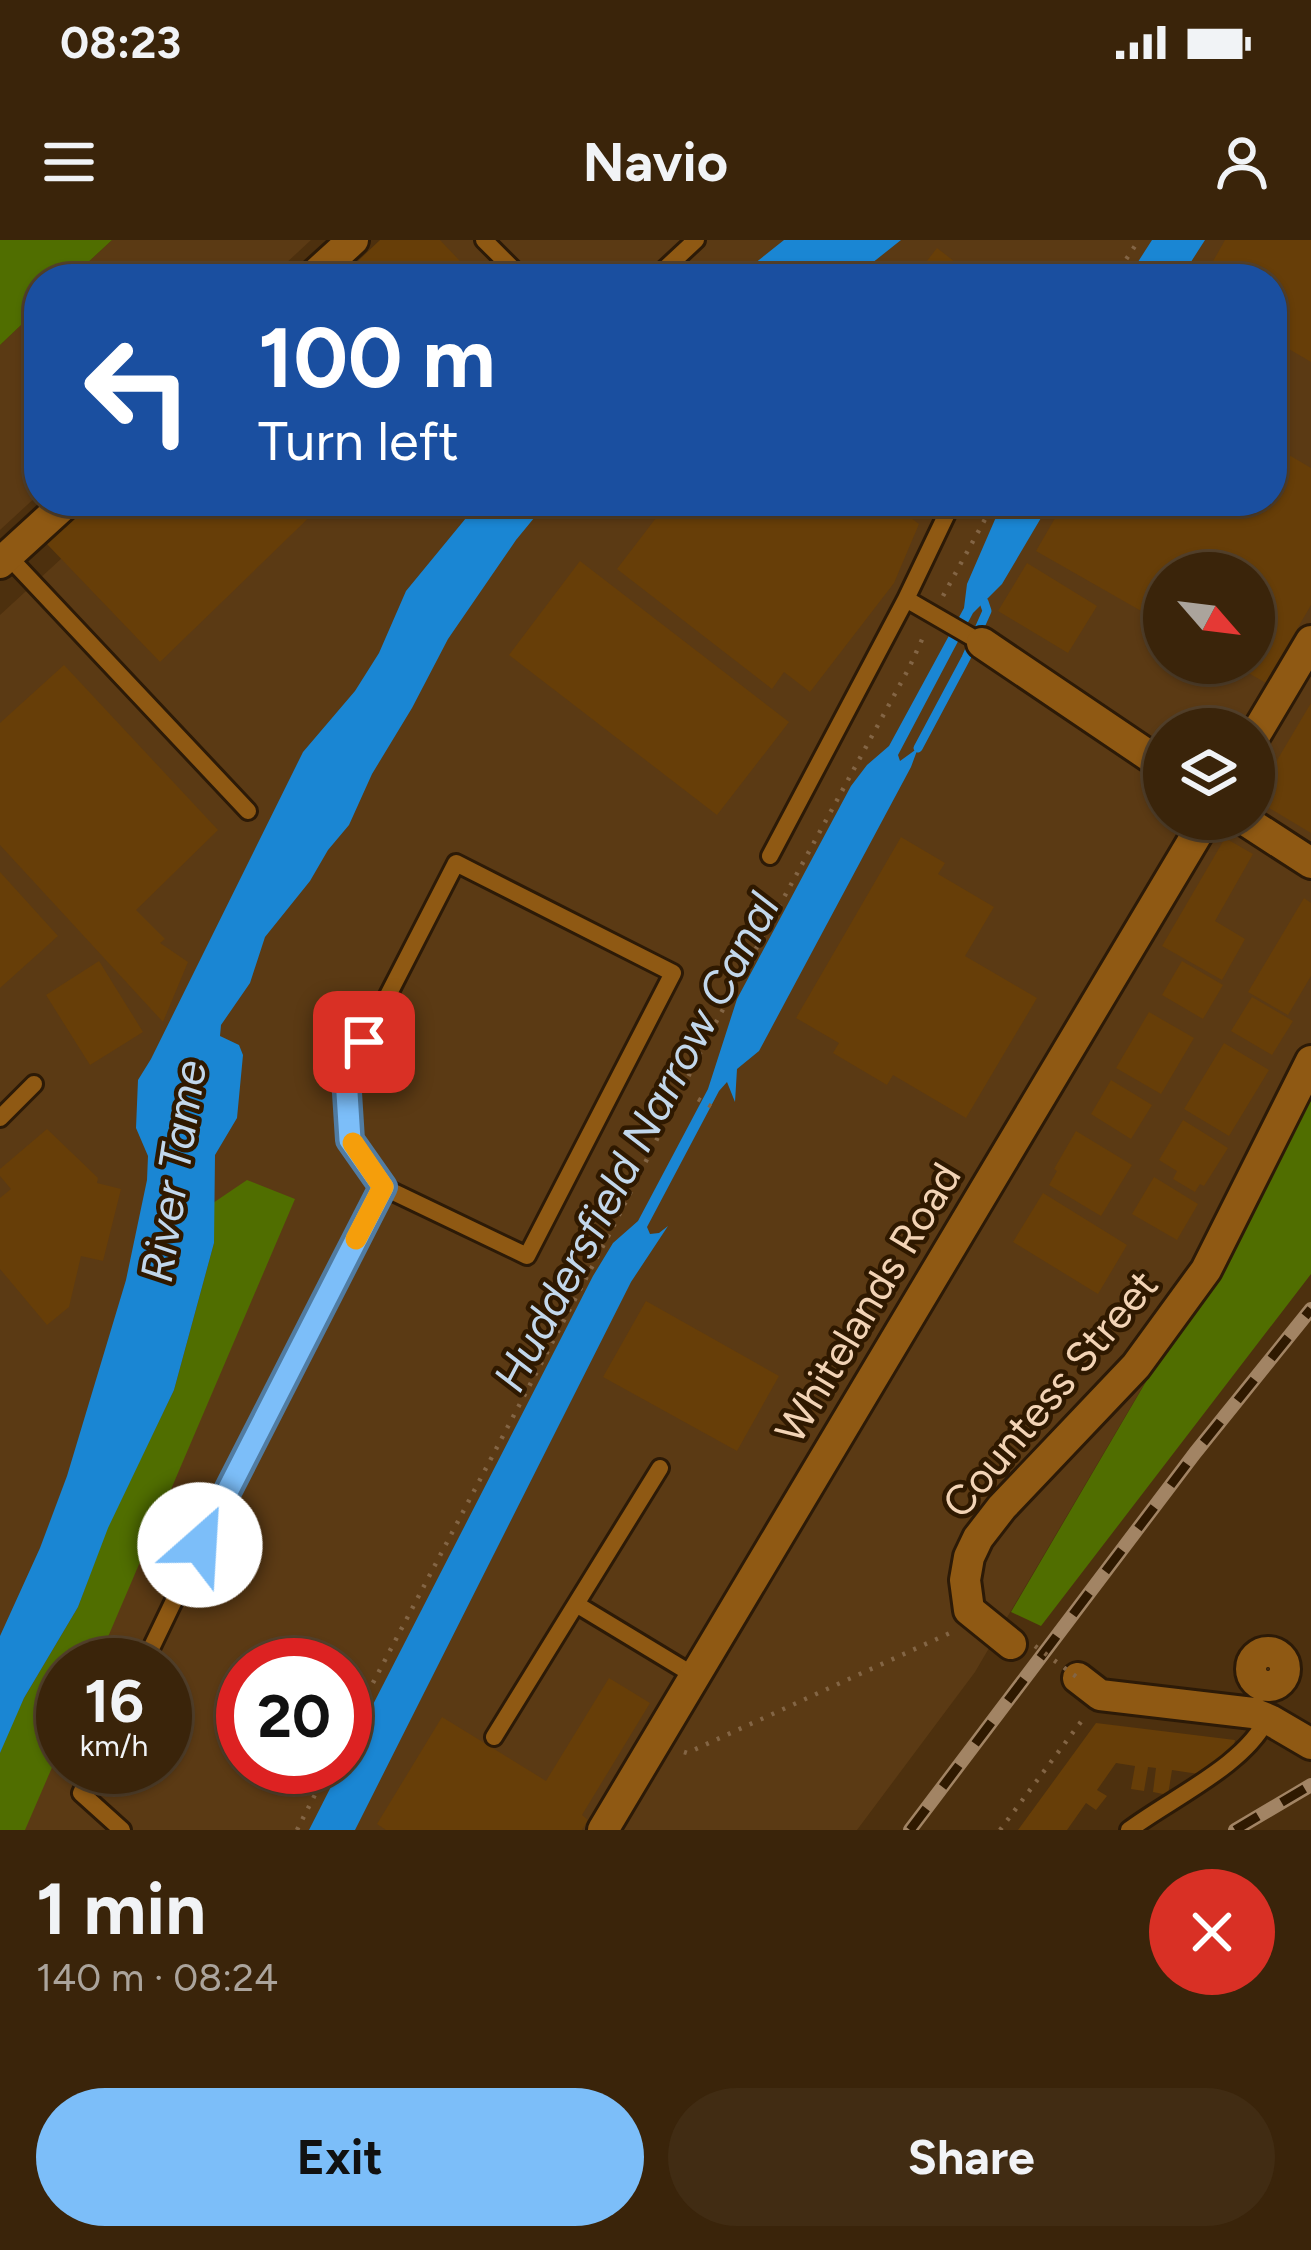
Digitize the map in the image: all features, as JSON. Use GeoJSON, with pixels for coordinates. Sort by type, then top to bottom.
{"type":"FeatureCollection","features":[{"type":"Feature","properties":{"kind":"street"},"geometry":{"type":"LineString","coordinates":[[327,264],[353,240]]}},
{"type":"Feature","properties":{"kind":"street"},"geometry":{"type":"LineString","coordinates":[[4,560],[52,516]]}},
{"type":"Feature","properties":{"kind":"street"},"geometry":{"type":"LineString","coordinates":[[1271,708],[1311,640]]}},
{"type":"Feature","properties":{"kind":"street"},"geometry":{"type":"LineString","coordinates":[[982,643],[1143,752]]}},
{"type":"Feature","properties":{"kind":"street"},"geometry":{"type":"LineString","coordinates":[[1275,839],[1311,863]]}},
{"type":"Feature","properties":{"kind":"street","name":"Whitelands Road"},"geometry":{"type":"LineString","coordinates":[[603,1830],[1193,840]]}},
{"type":"Feature","properties":{"kind":"street","name":"Countess Street"},"geometry":{"type":"LineString","coordinates":[[979,1620],[969,1610],[965,1580],[978,1538],[1136,1366],[1206,1270],[1311,1061]]}},
{"type":"Feature","properties":{"kind":"street"},"geometry":{"type":"LineString","coordinates":[[979,1620],[1023,1645]]}},
{"type":"Feature","properties":{"kind":"street"},"geometry":{"type":"LineString","coordinates":[[1089,1687],[1278,1719]]}},
{"type":"Feature","properties":{"kind":"lane"},"geometry":{"type":"LineString","coordinates":[[484,240],[508,264]]}},
{"type":"Feature","properties":{"kind":"lane"},"geometry":{"type":"LineString","coordinates":[[670,264],[695,240]]}},
{"type":"Feature","properties":{"kind":"lane"},"geometry":{"type":"LineString","coordinates":[[770,856],[946,516]]}},
{"type":"Feature","properties":{"kind":"lane"},"geometry":{"type":"LineString","coordinates":[[4,560],[248,812]]}},
{"type":"Feature","properties":{"kind":"lane"},"geometry":{"type":"LineString","coordinates":[[906,599],[982,643]]}},
{"type":"Feature","properties":{"kind":"lane"},"geometry":{"type":"LineString","coordinates":[[456,862],[673,973],[527,1256],[383,1187],[350,1140],[346,1077],[456,862]]}},
{"type":"Feature","properties":{"kind":"lane"},"geometry":{"type":"LineString","coordinates":[[0,1118],[34,1084]]}},
{"type":"Feature","properties":{"kind":"lane"},"geometry":{"type":"LineString","coordinates":[[155,1638],[383,1187]]}},
{"type":"Feature","properties":{"kind":"lane"},"geometry":{"type":"LineString","coordinates":[[494,1737],[660,1468]]}},
{"type":"Feature","properties":{"kind":"lane"},"geometry":{"type":"LineString","coordinates":[[576,1604],[695,1676]]}},
{"type":"Feature","properties":{"kind":"lane"},"geometry":{"type":"LineString","coordinates":[[1129,1830],[1232,1761],[1278,1719]]}},
{"type":"Feature","properties":{"kind":"lane"},"geometry":{"type":"LineString","coordinates":[[82,1794],[122,1830]]}},
{"type":"Feature","properties":{"kind":"path"},"geometry":{"type":"LineString","coordinates":[[965,559],[987,516]]}},
{"type":"Feature","properties":{"kind":"path"},"geometry":{"type":"LineString","coordinates":[[372,1685],[710,1035],[909,668]]}},
{"type":"Feature","properties":{"kind":"path"},"geometry":{"type":"LineString","coordinates":[[698,1100],[714,1108]]}},
{"type":"Feature","properties":{"kind":"path"},"geometry":{"type":"LineString","coordinates":[[657,1739],[687,1754],[979,1620]]}},
{"type":"Feature","properties":{"kind":"path"},"geometry":{"type":"LineString","coordinates":[[1000,1830],[1089,1687],[1023,1645]]}},
{"type":"Feature","properties":{"kind":"path"},"geometry":{"type":"LineString","coordinates":[[298,1830],[316,1794]]}},
{"type":"Feature","properties":{"kind":"shaded area"},"geometry":{"type":"Polygon","coordinates":[[[112,240],[311,240],[285,264],[86,264],[112,240]]]}},
{"type":"Feature","properties":{"kind":"shaded area"},"geometry":{"type":"Polygon","coordinates":[[[408,240],[1311,240],[1311,1100],[975,1672],[857,1830],[0,1830],[0,615],[108,516],[1287,516],[1287,264],[382,264],[408,240]]]}},
{"type":"Feature","properties":{"kind":"shaded area"},"geometry":{"type":"Polygon","coordinates":[[[24,322],[24,508],[0,530],[0,345],[24,322]]]}},
{"type":"Feature","properties":{"kind":"green space"},"geometry":{"type":"Polygon","coordinates":[[[0,240],[112,240],[86,264],[24,264],[24,322],[0,345],[0,240]]]}},
{"type":"Feature","properties":{"kind":"green space"},"geometry":{"type":"Polygon","coordinates":[[[1311,1100],[1311,1274],[1041,1626],[1011,1612],[1311,1100]]]}},
{"type":"Feature","properties":{"kind":"green space"},"geometry":{"type":"Polygon","coordinates":[[[247,1180],[295,1199],[108,1638],[60,1638],[78,1607],[107,1528],[174,1390],[214,1243],[213,1203],[247,1180]]]}},
{"type":"Feature","properties":{"kind":"green space"},"geometry":{"type":"Polygon","coordinates":[[[36,1678],[36,1794],[41,1794],[25,1830],[0,1830],[0,1753],[36,1678]]]}},
{"type":"Feature","properties":{"kind":"water"},"geometry":{"type":"Polygon","coordinates":[[[784,240],[901,240],[871,264],[754,264],[784,240]]]}},
{"type":"Feature","properties":{"kind":"water"},"geometry":{"type":"Polygon","coordinates":[[[1152,240],[1205,240],[1190,264],[1137,264],[1152,240]]]}},
{"type":"Feature","properties":{"kind":"water","name":"River Tame"},"geometry":{"type":"Polygon","coordinates":[[[468,516],[536,516],[448,639],[372,774],[349,825],[265,937],[250,983],[221,1025],[220,1036],[239,1045],[243,1055],[237,1118],[215,1155],[214,1243],[174,1390],[108,1528],[78,1607],[60,1638],[36,1638],[36,1678],[0,1753],[0,1636],[67,1476],[126,1280],[147,1180],[148,1156],[136,1128],[138,1080],[303,752],[355,691],[379,653],[406,591],[468,516]]]}},
{"type":"Feature","properties":{"kind":"water"},"geometry":{"type":"Polygon","coordinates":[[[996,516],[1042,516],[1002,584],[973,613],[898,755],[900,761],[918,748],[759,1051],[737,1069],[735,1102],[727,1082],[647,1227],[650,1234],[668,1226],[631,1282],[355,1830],[309,1830],[327,1794],[372,1794],[372,1706],[593,1276],[613,1243],[638,1221],[708,1089],[737,999],[851,786],[889,746],[964,608],[967,584],[996,516]]]}},
{"type":"Feature","properties":{"kind":"building"},"geometry":{"type":"Polygon","coordinates":[[[380,240],[440,240],[463,264],[355,264],[380,240]]]}},
{"type":"Feature","properties":{"kind":"building"},"geometry":{"type":"Polygon","coordinates":[[[1225,240],[1311,240],[1311,362],[1287,348],[1287,264],[1211,264],[1225,240]]]}},
{"type":"Feature","properties":{"kind":"building"},"geometry":{"type":"Polygon","coordinates":[[[937,248],[958,264],[925,264],[937,248]]]}},
{"type":"Feature","properties":{"kind":"building"},"geometry":{"type":"Polygon","coordinates":[[[1287,454],[1311,468],[1311,605],[1275,667],[1275,552],[1143,552],[1143,612],[1036,551],[1056,516],[1287,516],[1287,454]]]}},
{"type":"Feature","properties":{"kind":"building"},"geometry":{"type":"Polygon","coordinates":[[[74,516],[311,516],[160,662],[46,543],[74,516]]]}},
{"type":"Feature","properties":{"kind":"building"},"geometry":{"type":"Polygon","coordinates":[[[658,516],[908,516],[919,524],[894,583],[810,692],[784,672],[772,689],[617,569],[658,516]]]}},
{"type":"Feature","properties":{"kind":"building"},"geometry":{"type":"Polygon","coordinates":[[[580,561],[789,722],[717,815],[509,655],[580,561]]]}},
{"type":"Feature","properties":{"kind":"building"},"geometry":{"type":"Polygon","coordinates":[[[1027,563],[1097,606],[1068,653],[998,611],[1027,563]]]}},
{"type":"Feature","properties":{"kind":"building"},"geometry":{"type":"Polygon","coordinates":[[[64,665],[218,830],[136,910],[165,939],[160,943],[188,962],[163,1022],[0,845],[0,723],[64,665]]]}},
{"type":"Feature","properties":{"kind":"building"},"geometry":{"type":"Polygon","coordinates":[[[1311,703],[1311,833],[1275,812],[1275,764],[1311,703]]]}},
{"type":"Feature","properties":{"kind":"building"},"geometry":{"type":"Polygon","coordinates":[[[901,837],[945,863],[938,874],[994,907],[965,956],[1037,998],[966,1118],[893,1075],[887,1085],[833,1053],[839,1043],[796,1018],[901,837]]]}},
{"type":"Feature","properties":{"kind":"building"},"geometry":{"type":"Polygon","coordinates":[[[1224,840],[1253,854],[1215,921],[1245,939],[1222,980],[1162,946],[1224,840]]]}},
{"type":"Feature","properties":{"kind":"building"},"geometry":{"type":"Polygon","coordinates":[[[0,872],[58,936],[0,988],[0,872]]]}},
{"type":"Feature","properties":{"kind":"building"},"geometry":{"type":"Polygon","coordinates":[[[1304,898],[1311,903],[1311,976],[1288,1015],[1248,992],[1304,898]]]}},
{"type":"Feature","properties":{"kind":"building"},"geometry":{"type":"Polygon","coordinates":[[[99,961],[143,1032],[90,1065],[46,995],[99,961]]]}},
{"type":"Feature","properties":{"kind":"building"},"geometry":{"type":"Polygon","coordinates":[[[1182,961],[1223,985],[1203,1019],[1162,995],[1182,961]]]}},
{"type":"Feature","properties":{"kind":"building"},"geometry":{"type":"Polygon","coordinates":[[[1252,997],[1293,1021],[1272,1055],[1231,1031],[1252,997]]]}},
{"type":"Feature","properties":{"kind":"building"},"geometry":{"type":"Polygon","coordinates":[[[1149,1012],[1194,1038],[1161,1094],[1116,1068],[1149,1012]]]}},
{"type":"Feature","properties":{"kind":"building"},"geometry":{"type":"Polygon","coordinates":[[[1224,1043],[1269,1070],[1229,1136],[1184,1109],[1224,1043]]]}},
{"type":"Feature","properties":{"kind":"building"},"geometry":{"type":"Polygon","coordinates":[[[1111,1080],[1152,1105],[1131,1139],[1091,1114],[1111,1080]]]}},
{"type":"Feature","properties":{"kind":"building"},"geometry":{"type":"Polygon","coordinates":[[[1183,1120],[1228,1148],[1204,1186],[1200,1184],[1195,1192],[1173,1179],[1177,1171],[1159,1160],[1183,1120]]]}},
{"type":"Feature","properties":{"kind":"building"},"geometry":{"type":"Polygon","coordinates":[[[47,1129],[98,1178],[97,1183],[121,1189],[103,1261],[81,1256],[69,1307],[47,1325],[0,1269],[0,1198],[11,1189],[0,1169],[47,1129]]]}},
{"type":"Feature","properties":{"kind":"building"},"geometry":{"type":"Polygon","coordinates":[[[1076,1131],[1132,1165],[1101,1216],[1049,1185],[1076,1131]]]}},
{"type":"Feature","properties":{"kind":"building"},"geometry":{"type":"Polygon","coordinates":[[[1154,1177],[1198,1204],[1177,1240],[1132,1214],[1154,1177]]]}},
{"type":"Feature","properties":{"kind":"building"},"geometry":{"type":"Polygon","coordinates":[[[1043,1193],[1127,1245],[1098,1294],[1013,1242],[1043,1193]]]}},
{"type":"Feature","properties":{"kind":"building"},"geometry":{"type":"Polygon","coordinates":[[[646,1301],[779,1376],[737,1451],[603,1377],[646,1301]]]}},
{"type":"Feature","properties":{"kind":"building"},"geometry":{"type":"Polygon","coordinates":[[[609,1678],[650,1703],[582,1815],[588,1820],[582,1830],[386,1830],[377,1824],[442,1717],[546,1781],[609,1678]]]}},
{"type":"Feature","properties":{"kind":"building"},"geometry":{"type":"Polygon","coordinates":[[[1096,1723],[1235,1740],[1232,1756],[1205,1775],[1172,1770],[1168,1795],[1153,1792],[1156,1768],[1148,1767],[1144,1791],[1131,1789],[1135,1766],[1116,1763],[1097,1790],[1107,1796],[1096,1810],[1086,1803],[1067,1830],[1018,1830],[1096,1723]]]}},
{"type":"Feature","properties":{"kind":"waterway"},"geometry":{"type":"LineString","coordinates":[[918,748],[966,658],[987,611],[984,602]]}},
{"type":"Feature","properties":{"kind":"railway"},"geometry":{"type":"LineString","coordinates":[[910,1830],[1195,1453],[1311,1309]]}},
{"type":"Feature","properties":{"kind":"railway"},"geometry":{"type":"LineString","coordinates":[[1235,1830],[1311,1785]]}},
{"type":"Feature","properties":{"kind":"slow traffic"},"geometry":{"type":"LineString","coordinates":[[353,1143],[383,1187],[356,1239]]}},
{"type":"Feature","properties":{"kind":"route"},"geometry":{"type":"LineString","coordinates":[[200,1545],[383,1187],[350,1140],[346,1077],[364,1042]]}},
{"type":"Feature","properties":{"kind":"water label","name":"Huddersfield Narrow Canal"},"geometry":{"type":"Point","coordinates":[636,1142]}}]}
